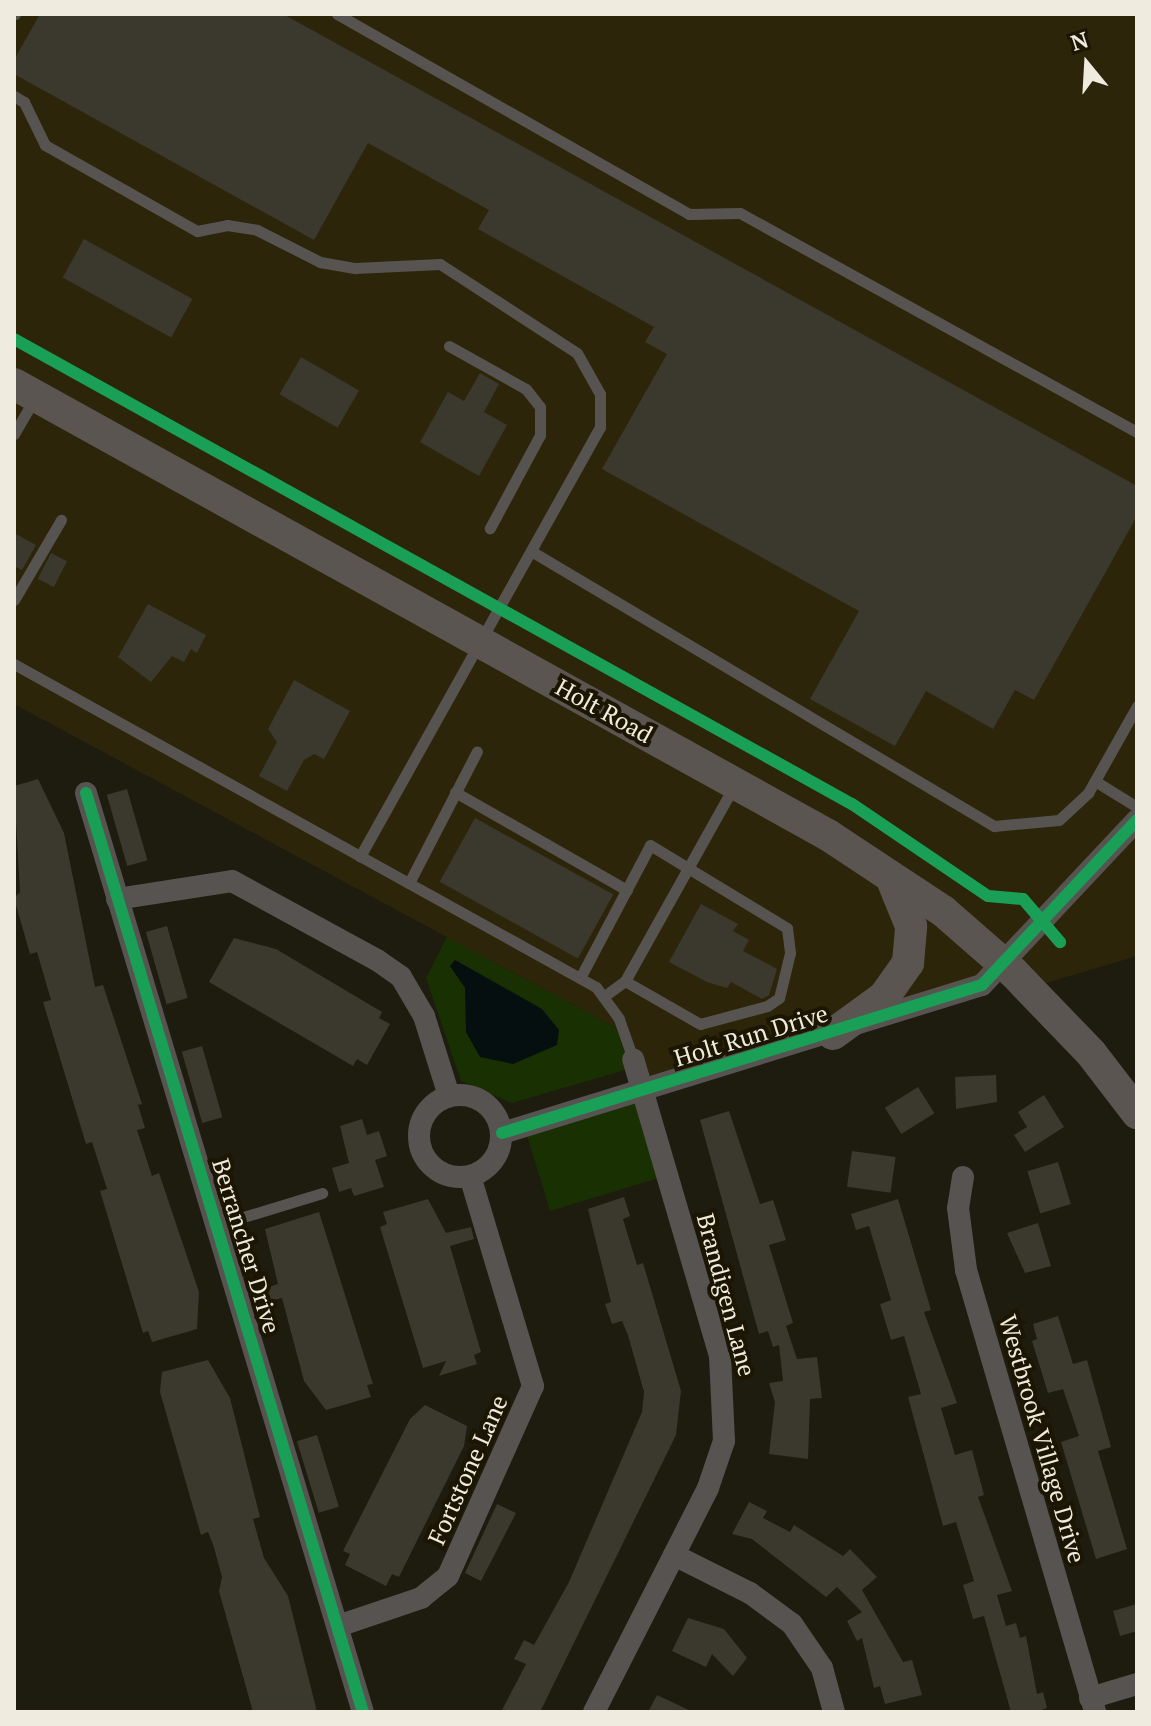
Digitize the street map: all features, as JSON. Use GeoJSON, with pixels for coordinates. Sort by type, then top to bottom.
{"type":"FeatureCollection","features":[{"type":"Feature","properties":{"kind":"main road","name":"Holt Road"},"geometry":{"type":"LineString","coordinates":[[25,390],[735,783],[891,877],[1004,964],[1091,1053],[1137,1113]]}},
{"type":"Feature","properties":{"kind":"main road"},"geometry":{"type":"LineString","coordinates":[[833,1034],[884,997],[908,963],[911,926],[891,877]]}},
{"type":"Feature","properties":{"kind":"street","name":"Berrancher Drive"},"geometry":{"type":"LineString","coordinates":[[86,793],[363,1712]]}},
{"type":"Feature","properties":{"kind":"street","name":"Holt Run Drive"},"geometry":{"type":"LineString","coordinates":[[502,1133],[954,998],[982,985],[1137,820]]}},
{"type":"Feature","properties":{"kind":"street"},"geometry":{"type":"LineString","coordinates":[[117,899],[232,881],[377,960],[401,977],[424,1016],[449,1096]]}},
{"type":"Feature","properties":{"kind":"street","name":"Brandigen Lane"},"geometry":{"type":"LineString","coordinates":[[594,1712],[674,1555],[724,1441],[726,1397],[720,1356],[633,1059]]}},
{"type":"Feature","properties":{"kind":"street"},"geometry":{"type":"LineString","coordinates":[[449,1096],[484,1102],[502,1133],[494,1160],[470,1176],[439,1171],[420,1146],[425,1115],[449,1096]]}},
{"type":"Feature","properties":{"kind":"street","name":"Fortstone Lane"},"geometry":{"type":"LineString","coordinates":[[338,1626],[421,1598],[448,1576],[533,1386],[470,1176]]}},
{"type":"Feature","properties":{"kind":"street","name":"Westbrook Village Drive"},"geometry":{"type":"LineString","coordinates":[[963,1177],[958,1208],[966,1270],[1092,1705]]}},
{"type":"Feature","properties":{"kind":"street"},"geometry":{"type":"LineString","coordinates":[[674,1555],[750,1593],[792,1624],[822,1668],[834,1712]]}},
{"type":"Feature","properties":{"kind":"street"},"geometry":{"type":"LineString","coordinates":[[1092,1705],[1137,1684]]}},
{"type":"Feature","properties":{"kind":"lane"},"geometry":{"type":"LineString","coordinates":[[337,14],[689,214],[740,213],[1137,432]]}},
{"type":"Feature","properties":{"kind":"lane"},"geometry":{"type":"LineString","coordinates":[[14,96],[24,102],[45,145],[168,219],[197,231],[227,225],[257,230],[320,262],[355,268],[440,264],[577,353],[600,394],[600,427],[360,856]]}},
{"type":"Feature","properties":{"kind":"lane"},"geometry":{"type":"LineString","coordinates":[[449,346],[526,389],[540,407],[540,435],[490,528]]}},
{"type":"Feature","properties":{"kind":"lane"},"geometry":{"type":"LineString","coordinates":[[14,434],[25,390]]}},
{"type":"Feature","properties":{"kind":"lane"},"geometry":{"type":"LineString","coordinates":[[14,600],[61,520]]}},
{"type":"Feature","properties":{"kind":"lane"},"geometry":{"type":"LineString","coordinates":[[531,551],[994,826],[1059,820],[1095,781],[1137,706]]}},
{"type":"Feature","properties":{"kind":"lane"},"geometry":{"type":"LineString","coordinates":[[14,664],[580,978],[603,997],[633,1059]]}},
{"type":"Feature","properties":{"kind":"lane"},"geometry":{"type":"LineString","coordinates":[[409,883],[477,751]]}},
{"type":"Feature","properties":{"kind":"lane"},"geometry":{"type":"LineString","coordinates":[[1095,781],[1137,807]]}},
{"type":"Feature","properties":{"kind":"lane"},"geometry":{"type":"LineString","coordinates":[[603,997],[625,981],[735,783]]}},
{"type":"Feature","properties":{"kind":"lane"},"geometry":{"type":"LineString","coordinates":[[455,792],[627,890]]}},
{"type":"Feature","properties":{"kind":"lane"},"geometry":{"type":"LineString","coordinates":[[580,978],[650,845],[787,928],[790,953],[779,998],[700,1024],[625,981]]}},
{"type":"Feature","properties":{"kind":"lane"},"geometry":{"type":"LineString","coordinates":[[217,1225],[322,1193]]}},
{"type":"Feature","properties":{"kind":"shaded area"},"geometry":{"type":"Polygon","coordinates":[[[14,14],[1137,14],[1137,956],[1029,988],[1013,972],[642,1091],[616,1028],[14,704],[14,14]]]}},
{"type":"Feature","properties":{"kind":"shaded area"},"geometry":{"type":"Polygon","coordinates":[[[455,960],[542,1009],[559,1030],[557,1045],[513,1064],[480,1057],[466,1032],[465,988],[450,966],[455,960]]]}},
{"type":"Feature","properties":{"kind":"green space"},"geometry":{"type":"Polygon","coordinates":[[[447,937],[616,1028],[635,1067],[512,1103],[461,1081],[426,978],[447,937]]]}},
{"type":"Feature","properties":{"kind":"green space"},"geometry":{"type":"Polygon","coordinates":[[[642,1091],[668,1175],[550,1211],[524,1127],[642,1091]]]}},
{"type":"Feature","properties":{"kind":"building"},"geometry":{"type":"Polygon","coordinates":[[[40,14],[283,14],[1137,486],[1137,516],[1034,700],[1015,690],[993,729],[926,691],[895,746],[810,699],[859,611],[602,469],[667,354],[645,342],[654,327],[478,229],[489,210],[368,143],[314,240],[14,74],[14,60],[40,14]]]}},
{"type":"Feature","properties":{"kind":"building"},"geometry":{"type":"Polygon","coordinates":[[[84,239],[192,299],[171,338],[63,277],[84,239]]]}},
{"type":"Feature","properties":{"kind":"building"},"geometry":{"type":"Polygon","coordinates":[[[301,357],[359,390],[338,428],[280,394],[301,357]]]}},
{"type":"Feature","properties":{"kind":"building"},"geometry":{"type":"Polygon","coordinates":[[[480,373],[499,384],[484,412],[507,425],[479,476],[420,442],[448,392],[464,401],[480,373]]]}},
{"type":"Feature","properties":{"kind":"building"},"geometry":{"type":"Polygon","coordinates":[[[14,533],[36,545],[22,570],[14,566],[14,533]]]}},
{"type":"Feature","properties":{"kind":"building"},"geometry":{"type":"Polygon","coordinates":[[[51,553],[67,561],[54,587],[38,579],[51,553]]]}},
{"type":"Feature","properties":{"kind":"building"},"geometry":{"type":"Polygon","coordinates":[[[148,604],[206,635],[197,653],[191,649],[184,662],[172,656],[151,682],[118,657],[148,604]]]}},
{"type":"Feature","properties":{"kind":"building"},"geometry":{"type":"Polygon","coordinates":[[[294,680],[350,711],[324,759],[314,754],[304,760],[287,791],[259,776],[277,742],[268,729],[294,680]]]}},
{"type":"Feature","properties":{"kind":"building"},"geometry":{"type":"Polygon","coordinates":[[[38,779],[64,833],[95,987],[103,985],[142,1104],[138,1105],[145,1128],[137,1130],[152,1176],[159,1173],[199,1292],[197,1329],[152,1342],[148,1331],[143,1333],[100,1191],[107,1189],[92,1142],[86,1144],[43,1002],[51,1000],[37,952],[30,954],[14,898],[20,892],[14,786],[38,779]]]}},
{"type":"Feature","properties":{"kind":"building"},"geometry":{"type":"Polygon","coordinates":[[[127,789],[147,860],[127,866],[107,795],[127,789]]]}},
{"type":"Feature","properties":{"kind":"building"},"geometry":{"type":"Polygon","coordinates":[[[475,818],[613,895],[578,958],[440,882],[475,818]]]}},
{"type":"Feature","properties":{"kind":"building"},"geometry":{"type":"Polygon","coordinates":[[[701,904],[738,924],[733,931],[749,940],[743,951],[777,969],[769,995],[762,999],[731,982],[727,988],[707,982],[669,962],[701,904]]]}},
{"type":"Feature","properties":{"kind":"building"},"geometry":{"type":"Polygon","coordinates":[[[167,926],[188,998],[167,1004],[146,932],[167,926]]]}},
{"type":"Feature","properties":{"kind":"building"},"geometry":{"type":"Polygon","coordinates":[[[234,938],[276,949],[382,1012],[379,1018],[390,1024],[367,1065],[357,1059],[353,1066],[209,982],[234,938]]]}},
{"type":"Feature","properties":{"kind":"building"},"geometry":{"type":"Polygon","coordinates":[[[202,1046],[222,1117],[202,1123],[182,1052],[202,1046]]]}},
{"type":"Feature","properties":{"kind":"building"},"geometry":{"type":"Polygon","coordinates":[[[996,1075],[997,1102],[956,1109],[955,1077],[996,1075]]]}},
{"type":"Feature","properties":{"kind":"building"},"geometry":{"type":"Polygon","coordinates":[[[918,1087],[934,1113],[901,1134],[885,1108],[918,1087]]]}},
{"type":"Feature","properties":{"kind":"building"},"geometry":{"type":"Polygon","coordinates":[[[1044,1095],[1064,1127],[1025,1152],[1014,1135],[1027,1127],[1018,1112],[1044,1095]]]}},
{"type":"Feature","properties":{"kind":"building"},"geometry":{"type":"Polygon","coordinates":[[[729,1111],[760,1204],[773,1200],[786,1240],[769,1245],[793,1323],[786,1326],[797,1359],[817,1357],[822,1398],[810,1399],[808,1459],[769,1454],[775,1402],[769,1383],[783,1381],[779,1345],[773,1347],[768,1331],[759,1334],[700,1120],[729,1111]]]}},
{"type":"Feature","properties":{"kind":"building"},"geometry":{"type":"Polygon","coordinates":[[[362,1119],[367,1135],[379,1131],[387,1156],[375,1160],[384,1187],[354,1196],[351,1188],[339,1192],[332,1168],[349,1163],[340,1126],[362,1119]]]}},
{"type":"Feature","properties":{"kind":"building"},"geometry":{"type":"Polygon","coordinates":[[[852,1151],[896,1157],[891,1193],[847,1187],[852,1151]]]}},
{"type":"Feature","properties":{"kind":"building"},"geometry":{"type":"Polygon","coordinates":[[[1058,1162],[1071,1204],[1040,1213],[1027,1171],[1058,1162]]]}},
{"type":"Feature","properties":{"kind":"building"},"geometry":{"type":"Polygon","coordinates":[[[624,1197],[630,1216],[623,1219],[637,1265],[643,1263],[681,1391],[676,1435],[540,1712],[501,1712],[526,1664],[514,1659],[524,1640],[534,1645],[569,1582],[642,1412],[644,1392],[628,1335],[622,1321],[612,1324],[605,1304],[611,1302],[588,1209],[624,1197]]]}},
{"type":"Feature","properties":{"kind":"building"},"geometry":{"type":"Polygon","coordinates":[[[428,1199],[446,1233],[471,1227],[474,1239],[450,1246],[481,1352],[474,1355],[477,1364],[439,1376],[446,1361],[423,1368],[380,1227],[387,1224],[383,1212],[428,1199]]]}},
{"type":"Feature","properties":{"kind":"building"},"geometry":{"type":"Polygon","coordinates":[[[898,1199],[931,1310],[924,1312],[957,1403],[941,1408],[955,1455],[972,1450],[984,1495],[978,1497],[1012,1591],[997,1595],[1006,1626],[1016,1623],[1020,1638],[1026,1636],[1037,1694],[1043,1692],[1047,1708],[1036,1712],[1011,1712],[984,1616],[973,1619],[963,1585],[974,1581],[956,1522],[943,1526],[908,1397],[921,1394],[904,1336],[891,1340],[880,1304],[891,1300],[869,1226],[856,1230],[851,1214],[898,1199]]]}},
{"type":"Feature","properties":{"kind":"building"},"geometry":{"type":"Polygon","coordinates":[[[319,1212],[373,1384],[367,1385],[371,1397],[326,1410],[304,1381],[282,1298],[255,1304],[251,1293],[278,1284],[265,1229],[319,1212]]]}},
{"type":"Feature","properties":{"kind":"building"},"geometry":{"type":"Polygon","coordinates":[[[1038,1223],[1051,1266],[1025,1273],[1007,1233],[1038,1223]]]}},
{"type":"Feature","properties":{"kind":"building"},"geometry":{"type":"Polygon","coordinates":[[[1058,1316],[1073,1364],[1087,1360],[1111,1447],[1098,1451],[1127,1549],[1096,1559],[1061,1442],[1079,1436],[1063,1389],[1048,1393],[1032,1341],[1037,1339],[1033,1324],[1058,1316]]]}},
{"type":"Feature","properties":{"kind":"building"},"geometry":{"type":"Polygon","coordinates":[[[208,1360],[230,1398],[260,1517],[253,1519],[264,1558],[288,1596],[317,1712],[253,1712],[219,1591],[222,1577],[213,1544],[208,1532],[201,1535],[160,1392],[162,1372],[208,1360]]]}},
{"type":"Feature","properties":{"kind":"building"},"geometry":{"type":"Polygon","coordinates":[[[425,1405],[467,1426],[464,1446],[399,1577],[392,1574],[386,1586],[345,1565],[350,1554],[343,1551],[410,1419],[425,1405]]]}},
{"type":"Feature","properties":{"kind":"building"},"geometry":{"type":"Polygon","coordinates":[[[317,1435],[339,1507],[319,1513],[297,1441],[317,1435]]]}},
{"type":"Feature","properties":{"kind":"building"},"geometry":{"type":"Polygon","coordinates":[[[749,1502],[767,1511],[763,1518],[790,1532],[794,1525],[843,1556],[850,1549],[877,1577],[862,1590],[903,1662],[912,1660],[922,1695],[885,1704],[880,1686],[874,1688],[862,1638],[857,1641],[847,1621],[862,1612],[837,1587],[826,1597],[752,1539],[732,1534],[749,1502]]]}},
{"type":"Feature","properties":{"kind":"building"},"geometry":{"type":"Polygon","coordinates":[[[497,1504],[516,1513],[481,1581],[465,1573],[497,1504]]]}},
{"type":"Feature","properties":{"kind":"building"},"geometry":{"type":"Polygon","coordinates":[[[1137,1604],[1137,1631],[1120,1636],[1113,1611],[1137,1604]]]}},
{"type":"Feature","properties":{"kind":"building"},"geometry":{"type":"Polygon","coordinates":[[[688,1618],[724,1629],[747,1658],[733,1676],[712,1654],[706,1667],[672,1651],[688,1618]]]}},
{"type":"Feature","properties":{"kind":"building"},"geometry":{"type":"Polygon","coordinates":[[[657,1695],[693,1712],[648,1712],[657,1695]]]}},
{"type":"Feature","properties":{"kind":"cycle path"},"geometry":{"type":"LineString","coordinates":[[14,339],[852,804],[988,896],[1023,899],[1060,942]]}},
{"type":"Feature","properties":{"kind":"cycle path"},"geometry":{"type":"LineString","coordinates":[[86,793],[363,1712]]}},
{"type":"Feature","properties":{"kind":"cycle path"},"geometry":{"type":"LineString","coordinates":[[502,1133],[982,985],[1137,820]]}}]}
